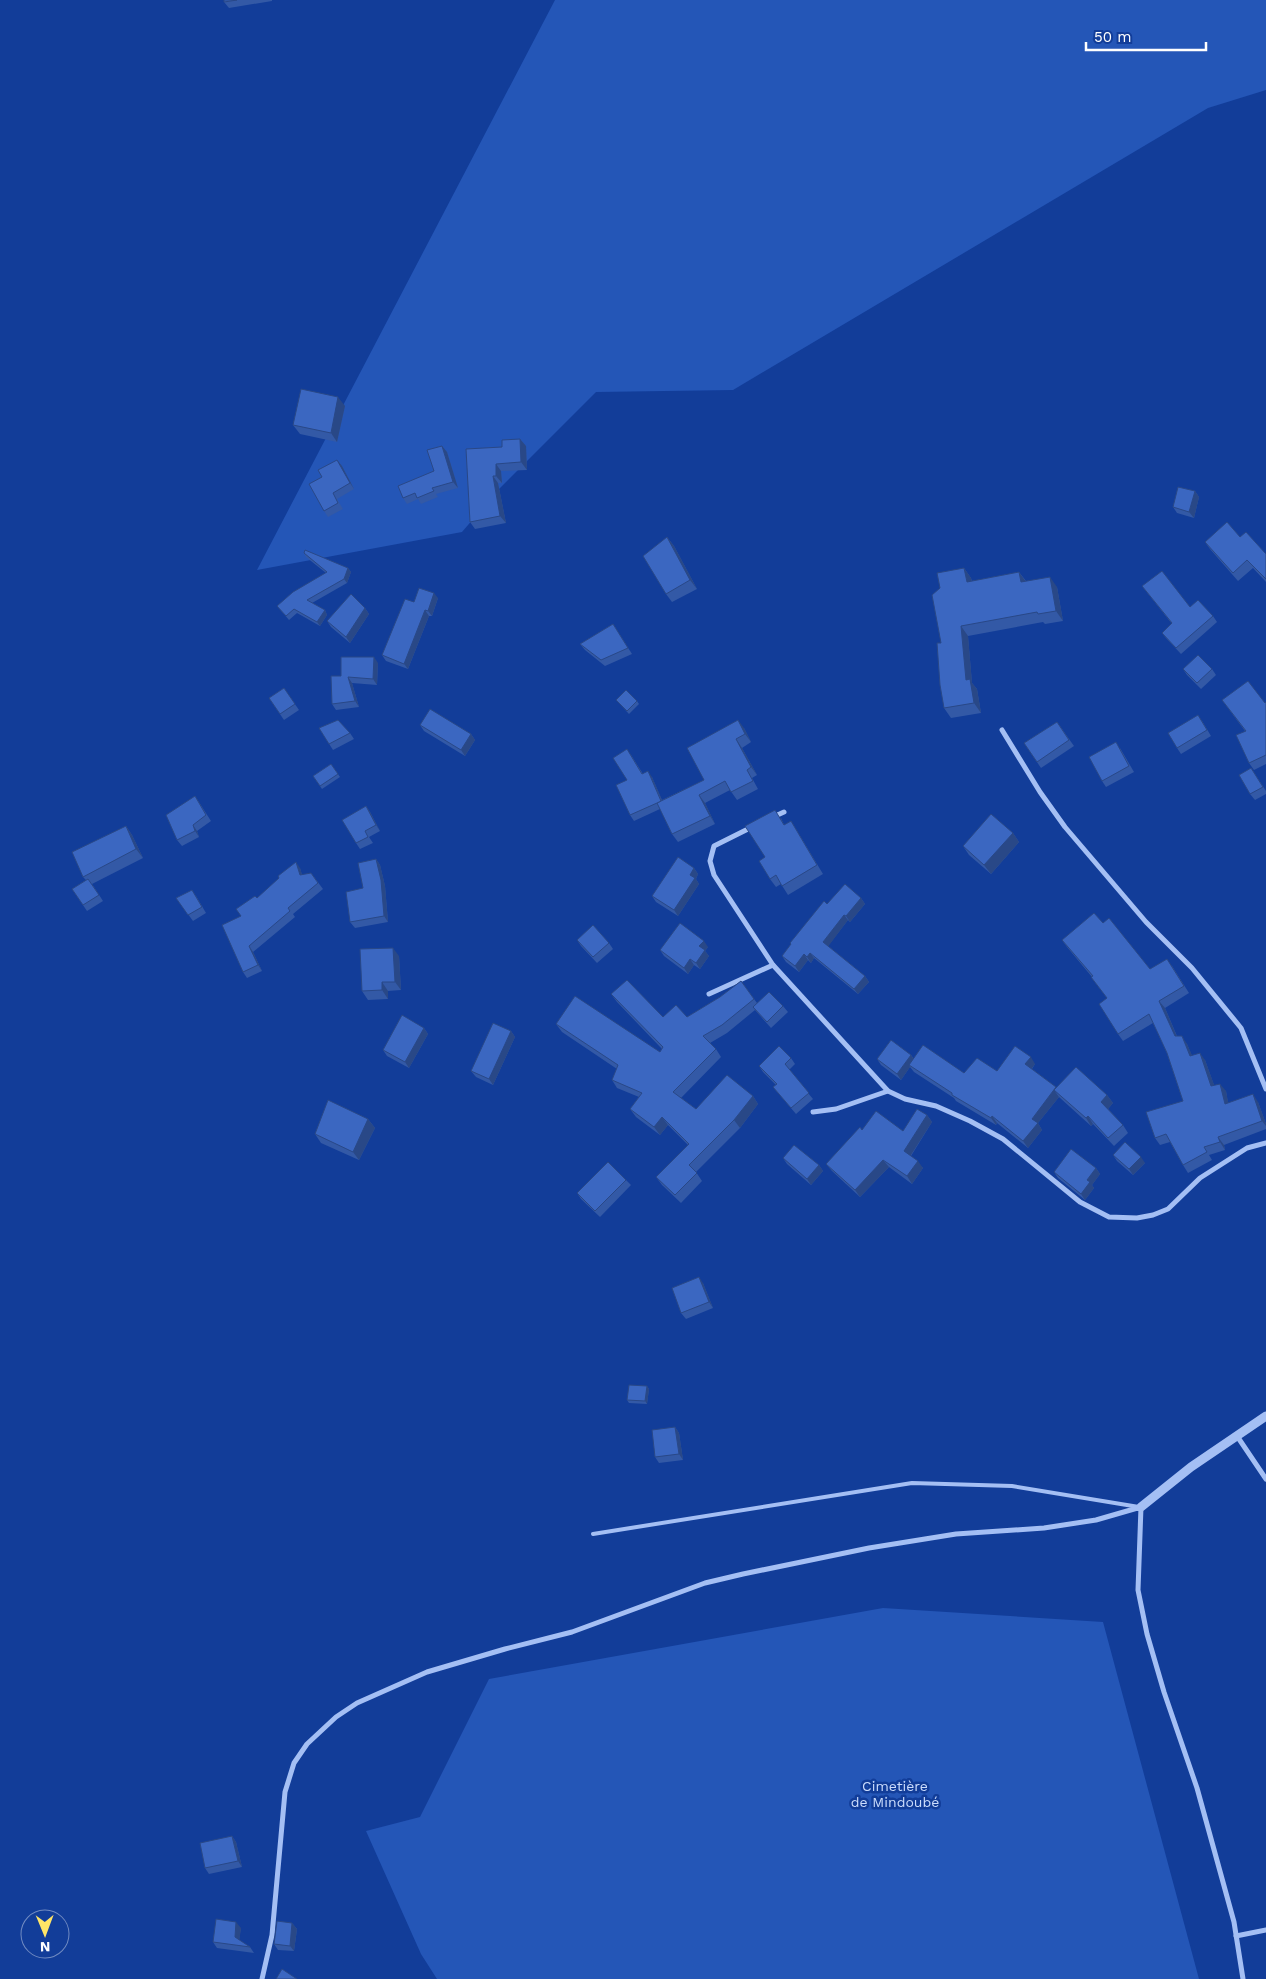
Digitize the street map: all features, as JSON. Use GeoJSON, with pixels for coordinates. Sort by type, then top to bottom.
{"type":"FeatureCollection","features":[{"type":"Feature","properties":{"kind":"street"},"geometry":{"type":"LineString","coordinates":[[1002,730],[1040,792],[1065,827],[1146,922],[1192,968],[1241,1028],[1266,1089]]}},
{"type":"Feature","properties":{"kind":"street"},"geometry":{"type":"LineString","coordinates":[[766,820],[784,812]]}},
{"type":"Feature","properties":{"kind":"street"},"geometry":{"type":"LineString","coordinates":[[758,824],[714,846],[710,862],[714,875],[773,965],[888,1091],[905,1099],[936,1106],[970,1121],[1002,1139],[1080,1202],[1109,1217],[1137,1218],[1153,1215],[1168,1208],[1200,1178],[1248,1148],[1266,1143]]}},
{"type":"Feature","properties":{"kind":"street"},"geometry":{"type":"LineString","coordinates":[[709,994],[773,965]]}},
{"type":"Feature","properties":{"kind":"street"},"geometry":{"type":"LineString","coordinates":[[813,1112],[836,1109],[888,1091]]}},
{"type":"Feature","properties":{"kind":"street"},"geometry":{"type":"LineString","coordinates":[[262,1979],[272,1935],[285,1792],[294,1762],[307,1744],[336,1717],[357,1703],[427,1672],[572,1632],[705,1583],[869,1548],[956,1534],[1044,1528],[1079,1523],[1141,1507],[1191,1467],[1266,1416]]}},
{"type":"Feature","properties":{"kind":"street"},"geometry":{"type":"LineString","coordinates":[[1237,1436],[1266,1479]]}},
{"type":"Feature","properties":{"kind":"street"},"geometry":{"type":"LineString","coordinates":[[1141,1507],[1138,1590],[1147,1634],[1164,1692],[1197,1788],[1234,1922],[1243,1979]]}},
{"type":"Feature","properties":{"kind":"street"},"geometry":{"type":"LineString","coordinates":[[1236,1936],[1266,1930]]}},
{"type":"Feature","properties":{"kind":"lane"},"geometry":{"type":"LineString","coordinates":[[592,1534],[912,1483],[1012,1486],[1141,1507]]}},
{"type":"Feature","properties":{"kind":"green space"},"geometry":{"type":"Polygon","coordinates":[[[555,0],[1266,0],[1266,90],[1208,108],[733,390],[596,392],[499,489],[462,532],[257,570],[555,0]]]}},
{"type":"Feature","properties":{"kind":"green space","name":"Cimetière de Mindoubé"},"geometry":{"type":"Polygon","coordinates":[[[883,1608],[1103,1622],[1199,1979],[437,1979],[421,1954],[366,1831],[420,1817],[489,1679],[883,1608]]]}},
{"type":"Feature","properties":{"kind":"building"},"geometry":{"type":"Polygon","coordinates":[[[301,389],[338,397],[331,433],[293,425],[301,389]]]}},
{"type":"Feature","properties":{"kind":"building"},"geometry":{"type":"Polygon","coordinates":[[[520,439],[521,462],[496,464],[496,476],[493,476],[500,516],[470,522],[466,449],[502,447],[502,440],[520,439]]]}},
{"type":"Feature","properties":{"kind":"building"},"geometry":{"type":"Polygon","coordinates":[[[442,446],[453,482],[432,488],[434,491],[417,498],[415,493],[403,498],[398,486],[434,471],[427,450],[442,446]]]}},
{"type":"Feature","properties":{"kind":"building"},"geometry":{"type":"Polygon","coordinates":[[[337,460],[350,483],[333,493],[338,503],[324,511],[309,484],[322,477],[318,470],[337,460]]]}},
{"type":"Feature","properties":{"kind":"building"},"geometry":{"type":"Polygon","coordinates":[[[1178,487],[1195,491],[1189,512],[1173,507],[1178,487]]]}},
{"type":"Feature","properties":{"kind":"building"},"geometry":{"type":"Polygon","coordinates":[[[1227,522],[1240,537],[1246,532],[1266,554],[1266,579],[1247,560],[1233,573],[1205,542],[1227,522]]]}},
{"type":"Feature","properties":{"kind":"building"},"geometry":{"type":"Polygon","coordinates":[[[667,537],[690,580],[666,594],[643,556],[667,537]]]}},
{"type":"Feature","properties":{"kind":"building"},"geometry":{"type":"Polygon","coordinates":[[[305,550],[348,568],[344,579],[307,600],[325,610],[317,622],[294,609],[286,616],[277,606],[293,592],[327,572],[304,553],[305,550]]]}},
{"type":"Feature","properties":{"kind":"building"},"geometry":{"type":"Polygon","coordinates":[[[964,568],[967,582],[1019,572],[1021,582],[1050,577],[1056,611],[1038,614],[1037,612],[961,626],[966,680],[970,679],[974,703],[944,708],[940,685],[937,643],[941,643],[932,595],[940,588],[937,573],[964,568]]]}},
{"type":"Feature","properties":{"kind":"building"},"geometry":{"type":"Polygon","coordinates":[[[1162,571],[1190,607],[1198,600],[1213,616],[1176,648],[1162,633],[1172,623],[1142,586],[1162,571]]]}},
{"type":"Feature","properties":{"kind":"building"},"geometry":{"type":"Polygon","coordinates":[[[419,588],[434,593],[428,611],[425,610],[404,664],[382,655],[405,599],[414,602],[419,588]]]}},
{"type":"Feature","properties":{"kind":"building"},"geometry":{"type":"Polygon","coordinates":[[[351,594],[365,608],[346,637],[327,621],[351,594]]]}},
{"type":"Feature","properties":{"kind":"building"},"geometry":{"type":"Polygon","coordinates":[[[613,624],[628,648],[601,660],[580,644],[613,624]]]}},
{"type":"Feature","properties":{"kind":"building"},"geometry":{"type":"Polygon","coordinates":[[[1198,655],[1212,669],[1197,683],[1183,669],[1198,655]]]}},
{"type":"Feature","properties":{"kind":"building"},"geometry":{"type":"Polygon","coordinates":[[[341,657],[374,657],[373,679],[348,677],[355,701],[332,704],[331,676],[341,676],[341,657]]]}},
{"type":"Feature","properties":{"kind":"building"},"geometry":{"type":"Polygon","coordinates":[[[1248,681],[1266,702],[1266,755],[1249,763],[1236,735],[1246,731],[1222,700],[1248,681]]]}},
{"type":"Feature","properties":{"kind":"building"},"geometry":{"type":"Polygon","coordinates":[[[284,688],[295,704],[280,714],[269,698],[284,688]]]}},
{"type":"Feature","properties":{"kind":"building"},"geometry":{"type":"Polygon","coordinates":[[[626,690],[637,701],[627,711],[616,700],[626,690]]]}},
{"type":"Feature","properties":{"kind":"building"},"geometry":{"type":"Polygon","coordinates":[[[430,709],[471,734],[461,750],[420,725],[430,709]]]}},
{"type":"Feature","properties":{"kind":"building"},"geometry":{"type":"Polygon","coordinates":[[[1198,715],[1207,730],[1177,748],[1168,733],[1198,715]]]}},
{"type":"Feature","properties":{"kind":"building"},"geometry":{"type":"Polygon","coordinates":[[[338,720],[350,733],[329,744],[319,728],[338,720]]]}},
{"type":"Feature","properties":{"kind":"building"},"geometry":{"type":"Polygon","coordinates":[[[738,720],[745,734],[736,739],[751,767],[747,770],[753,781],[731,792],[725,781],[699,795],[710,816],[672,834],[657,803],[704,780],[687,748],[738,720]]]}},
{"type":"Feature","properties":{"kind":"building"},"geometry":{"type":"Polygon","coordinates":[[[1057,722],[1069,740],[1037,762],[1024,743],[1057,722]]]}},
{"type":"Feature","properties":{"kind":"building"},"geometry":{"type":"Polygon","coordinates":[[[1116,742],[1129,766],[1102,781],[1089,757],[1116,742]]]}},
{"type":"Feature","properties":{"kind":"building"},"geometry":{"type":"Polygon","coordinates":[[[627,749],[642,774],[648,771],[661,801],[630,815],[616,785],[627,780],[613,758],[627,749]]]}},
{"type":"Feature","properties":{"kind":"building"},"geometry":{"type":"Polygon","coordinates":[[[331,764],[338,774],[320,786],[313,776],[331,764]]]}},
{"type":"Feature","properties":{"kind":"building"},"geometry":{"type":"Polygon","coordinates":[[[1251,768],[1263,787],[1250,794],[1239,775],[1251,768]]]}},
{"type":"Feature","properties":{"kind":"building"},"geometry":{"type":"Polygon","coordinates":[[[195,796],[206,815],[193,825],[195,831],[177,840],[166,815],[195,796]]]}},
{"type":"Feature","properties":{"kind":"building"},"geometry":{"type":"Polygon","coordinates":[[[366,806],[376,825],[365,831],[368,837],[356,843],[342,820],[366,806]]]}},
{"type":"Feature","properties":{"kind":"building"},"geometry":{"type":"Polygon","coordinates":[[[775,810],[784,825],[791,821],[817,865],[782,886],[776,875],[770,879],[759,861],[765,857],[745,826],[775,810]]]}},
{"type":"Feature","properties":{"kind":"building"},"geometry":{"type":"Polygon","coordinates":[[[991,814],[1013,833],[984,865],[963,846],[991,814]]]}},
{"type":"Feature","properties":{"kind":"building"},"geometry":{"type":"Polygon","coordinates":[[[126,826],[136,849],[83,877],[72,852],[126,826]]]}},
{"type":"Feature","properties":{"kind":"building"},"geometry":{"type":"Polygon","coordinates":[[[678,857],[694,868],[690,875],[695,878],[674,910],[652,896],[678,857]]]}},
{"type":"Feature","properties":{"kind":"building"},"geometry":{"type":"Polygon","coordinates":[[[376,859],[381,880],[384,916],[350,922],[346,892],[363,888],[358,863],[376,859]]]}},
{"type":"Feature","properties":{"kind":"building"},"geometry":{"type":"Polygon","coordinates":[[[296,862],[300,875],[311,873],[318,883],[288,908],[290,911],[249,946],[258,965],[243,972],[222,925],[241,916],[236,909],[255,896],[257,898],[279,878],[278,876],[296,862]]]}},
{"type":"Feature","properties":{"kind":"building"},"geometry":{"type":"Polygon","coordinates":[[[88,879],[99,895],[83,905],[72,889],[88,879]]]}},
{"type":"Feature","properties":{"kind":"building"},"geometry":{"type":"Polygon","coordinates":[[[845,884],[861,898],[846,916],[844,915],[823,942],[865,976],[854,989],[810,953],[807,957],[804,954],[795,966],[782,956],[790,943],[824,901],[827,904],[845,884]]]}},
{"type":"Feature","properties":{"kind":"building"},"geometry":{"type":"Polygon","coordinates":[[[192,890],[202,907],[188,915],[176,898],[192,890]]]}},
{"type":"Feature","properties":{"kind":"building"},"geometry":{"type":"Polygon","coordinates":[[[1094,913],[1103,923],[1109,918],[1150,969],[1167,959],[1184,986],[1159,1001],[1175,1036],[1182,1036],[1190,1056],[1200,1053],[1211,1086],[1220,1084],[1225,1104],[1253,1094],[1262,1121],[1218,1137],[1220,1142],[1204,1147],[1207,1152],[1183,1165],[1166,1134],[1155,1138],[1146,1112],[1183,1101],[1167,1053],[1149,1014],[1118,1034],[1099,1004],[1107,998],[1091,977],[1093,976],[1062,940],[1094,913]]]}},
{"type":"Feature","properties":{"kind":"building"},"geometry":{"type":"Polygon","coordinates":[[[680,923],[704,941],[699,946],[705,950],[696,963],[690,959],[684,968],[660,950],[680,923]]]}},
{"type":"Feature","properties":{"kind":"building"},"geometry":{"type":"Polygon","coordinates":[[[593,925],[609,943],[593,957],[577,940],[593,925]]]}},
{"type":"Feature","properties":{"kind":"building"},"geometry":{"type":"Polygon","coordinates":[[[393,948],[395,982],[382,982],[382,990],[362,991],[360,949],[393,948]]]}},
{"type":"Feature","properties":{"kind":"building"},"geometry":{"type":"Polygon","coordinates":[[[627,980],[663,1017],[676,1005],[687,1017],[720,997],[741,981],[754,999],[722,1025],[703,1036],[716,1049],[673,1092],[696,1109],[727,1075],[753,1096],[734,1120],[689,1165],[697,1173],[675,1195],[656,1177],[689,1144],[662,1117],[654,1127],[630,1109],[642,1093],[612,1080],[618,1065],[556,1024],[575,996],[660,1052],[663,1047],[611,994],[627,980]]]}},
{"type":"Feature","properties":{"kind":"building"},"geometry":{"type":"Polygon","coordinates":[[[769,992],[783,1006],[767,1022],[753,1007],[769,992]]]}},
{"type":"Feature","properties":{"kind":"building"},"geometry":{"type":"Polygon","coordinates":[[[402,1015],[424,1028],[405,1062],[383,1050],[402,1015]]]}},
{"type":"Feature","properties":{"kind":"building"},"geometry":{"type":"Polygon","coordinates":[[[493,1023],[511,1031],[489,1079],[471,1071],[493,1023]]]}},
{"type":"Feature","properties":{"kind":"building"},"geometry":{"type":"Polygon","coordinates":[[[891,1040],[911,1055],[897,1074],[877,1059],[891,1040]]]}},
{"type":"Feature","properties":{"kind":"building"},"geometry":{"type":"Polygon","coordinates":[[[923,1045],[964,1073],[977,1058],[997,1071],[1015,1046],[1031,1057],[1025,1064],[1056,1087],[1032,1119],[1038,1123],[1023,1141],[992,1116],[991,1118],[952,1095],[952,1093],[909,1065],[923,1045]]]}},
{"type":"Feature","properties":{"kind":"building"},"geometry":{"type":"Polygon","coordinates":[[[779,1046],[791,1058],[785,1064],[809,1093],[791,1108],[773,1087],[777,1084],[759,1066],[779,1046]]]}},
{"type":"Feature","properties":{"kind":"building"},"geometry":{"type":"Polygon","coordinates":[[[1076,1067],[1107,1095],[1101,1102],[1123,1125],[1108,1138],[1088,1116],[1086,1118],[1054,1090],[1076,1067]]]}},
{"type":"Feature","properties":{"kind":"building"},"geometry":{"type":"Polygon","coordinates":[[[328,1100],[368,1119],[353,1152],[315,1134],[328,1100]]]}},
{"type":"Feature","properties":{"kind":"building"},"geometry":{"type":"Polygon","coordinates":[[[917,1109],[927,1115],[904,1151],[918,1161],[907,1176],[883,1160],[855,1190],[826,1164],[860,1127],[862,1130],[876,1111],[903,1131],[917,1109]]]}},
{"type":"Feature","properties":{"kind":"building"},"geometry":{"type":"Polygon","coordinates":[[[1125,1142],[1141,1157],[1129,1169],[1113,1155],[1125,1142]]]}},
{"type":"Feature","properties":{"kind":"building"},"geometry":{"type":"Polygon","coordinates":[[[794,1145],[819,1165],[807,1179],[783,1158],[794,1145]]]}},
{"type":"Feature","properties":{"kind":"building"},"geometry":{"type":"Polygon","coordinates":[[[1071,1149],[1096,1168],[1087,1180],[1090,1182],[1081,1194],[1054,1172],[1071,1149]]]}},
{"type":"Feature","properties":{"kind":"building"},"geometry":{"type":"Polygon","coordinates":[[[608,1162],[626,1180],[595,1211],[577,1193],[608,1162]]]}},
{"type":"Feature","properties":{"kind":"building"},"geometry":{"type":"Polygon","coordinates":[[[699,1277],[709,1302],[681,1313],[672,1288],[699,1277]]]}},
{"type":"Feature","properties":{"kind":"building"},"geometry":{"type":"Polygon","coordinates":[[[629,1385],[647,1386],[645,1401],[627,1400],[629,1385]]]}},
{"type":"Feature","properties":{"kind":"building"},"geometry":{"type":"Polygon","coordinates":[[[675,1427],[679,1454],[655,1457],[652,1430],[675,1427]]]}},
{"type":"Feature","properties":{"kind":"building"},"geometry":{"type":"Polygon","coordinates":[[[232,1836],[238,1861],[205,1868],[200,1843],[232,1836]]]}},
{"type":"Feature","properties":{"kind":"building"},"geometry":{"type":"Polygon","coordinates":[[[216,1919],[236,1922],[235,1937],[250,1947],[213,1942],[216,1919]]]}},
{"type":"Feature","properties":{"kind":"building"},"geometry":{"type":"Polygon","coordinates":[[[277,1921],[292,1923],[290,1946],[274,1944],[277,1921]]]}},
{"type":"Feature","properties":{"kind":"building"},"geometry":{"type":"Polygon","coordinates":[[[282,1969],[297,1979],[276,1979],[282,1969]]]}}]}
